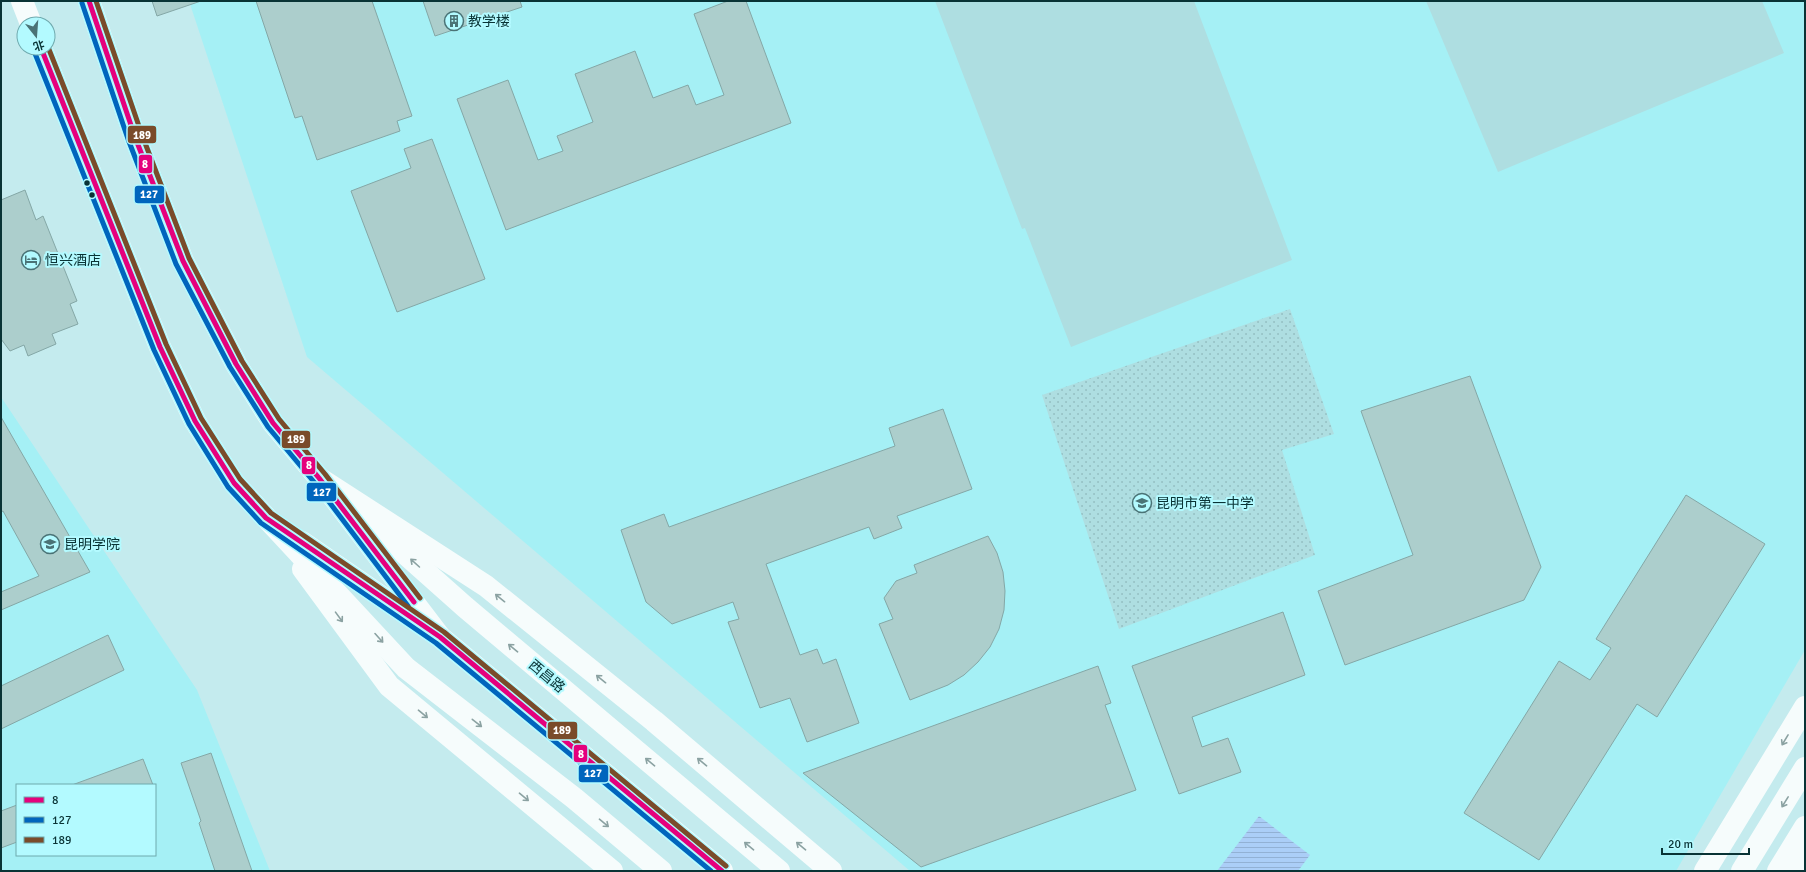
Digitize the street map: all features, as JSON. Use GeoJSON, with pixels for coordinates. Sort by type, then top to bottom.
{"type":"FeatureCollection","features":[{"type":"Feature","properties":{"kind":"main road"},"geometry":{"type":"LineString","coordinates":[[22,1],[28,16]]}},
{"type":"Feature","properties":{"kind":"main road","name":"西昌路"},"geometry":{"type":"LineString","coordinates":[[88,1],[135,137],[184,261],[240,371],[273,423],[319,478],[440,637]]}},
{"type":"Feature","properties":{"kind":"main road","name":"西昌路"},"geometry":{"type":"LineString","coordinates":[[44,56],[160,347],[195,421],[234,483],[406,668],[574,798],[661,871]]}},
{"type":"Feature","properties":{"kind":"main road"},"geometry":{"type":"LineString","coordinates":[[319,478],[486,586],[654,722],[831,871]]}},
{"type":"Feature","properties":{"kind":"main road","name":"西昌路"},"geometry":{"type":"LineString","coordinates":[[319,478],[465,607],[779,871]]}},
{"type":"Feature","properties":{"kind":"main road"},"geometry":{"type":"LineString","coordinates":[[266,518],[389,686],[612,871]]}},
{"type":"Feature","properties":{"kind":"main road","name":"西昌路"},"geometry":{"type":"LineString","coordinates":[[266,518],[440,637],[722,871]]}},
{"type":"Feature","properties":{"kind":"main road"},"geometry":{"type":"LineString","coordinates":[[1705,871],[1805,707]]}},
{"type":"Feature","properties":{"kind":"main road"},"geometry":{"type":"LineString","coordinates":[[1742,871],[1805,768]]}},
{"type":"Feature","properties":{"kind":"main road"},"geometry":{"type":"LineString","coordinates":[[1778,871],[1805,827]]}},
{"type":"Feature","properties":{"kind":"main road"},"geometry":{"type":"LineString","coordinates":[[1797,871],[1805,844]]}},
{"type":"Feature","properties":{"kind":"shaded area","name":"昆明市第一中学"},"geometry":{"type":"Polygon","coordinates":[[[189,1],[1805,1],[1805,650],[1676,871],[910,871],[307,357],[189,1]]]}},
{"type":"Feature","properties":{"kind":"shaded area"},"geometry":{"type":"Polygon","coordinates":[[[935,1],[1194,1],[1292,260],[1071,347],[1025,228],[1022,229],[935,1]]]}},
{"type":"Feature","properties":{"kind":"shaded area"},"geometry":{"type":"Polygon","coordinates":[[[1426,1],[1762,1],[1784,53],[1498,172],[1426,1]]]}},
{"type":"Feature","properties":{"kind":"shaded area"},"geometry":{"type":"Polygon","coordinates":[[[1290,309],[1334,434],[1282,450],[1315,555],[1119,629],[1042,395],[1290,309]]]}},
{"type":"Feature","properties":{"kind":"shaded area","name":"昆明学院"},"geometry":{"type":"Polygon","coordinates":[[[1,397],[197,690],[270,871],[1,871],[1,397]]]}},
{"type":"Feature","properties":{"kind":"shaded area"},"geometry":{"type":"Polygon","coordinates":[[[1259,816],[1310,855],[1298,871],[1217,871],[1259,816]]]}},
{"type":"Feature","properties":{"kind":"building"},"geometry":{"type":"Polygon","coordinates":[[[152,1],[201,1],[157,16],[152,1]]]}},
{"type":"Feature","properties":{"kind":"building"},"geometry":{"type":"Polygon","coordinates":[[[256,1],[372,1],[412,116],[397,121],[400,131],[317,160],[302,116],[295,118],[256,1]]]}},
{"type":"Feature","properties":{"kind":"building","name":"教学楼"},"geometry":{"type":"Polygon","coordinates":[[[423,1],[520,1],[522,7],[435,36],[423,1]]]}},
{"type":"Feature","properties":{"kind":"building"},"geometry":{"type":"Polygon","coordinates":[[[728,1],[746,1],[791,123],[506,230],[457,99],[508,80],[538,160],[563,151],[557,136],[593,122],[575,74],[635,51],[653,98],[688,85],[696,105],[724,95],[694,14],[728,1]]]}},
{"type":"Feature","properties":{"kind":"building"},"geometry":{"type":"Polygon","coordinates":[[[432,139],[485,279],[397,312],[351,191],[411,168],[404,149],[432,139]]]}},
{"type":"Feature","properties":{"kind":"building","name":"恒兴酒店"},"geometry":{"type":"Polygon","coordinates":[[[25,190],[36,220],[43,216],[77,301],[70,304],[78,324],[52,334],[56,344],[28,356],[24,345],[10,351],[1,339],[1,200],[25,190]]]}},
{"type":"Feature","properties":{"kind":"building"},"geometry":{"type":"Polygon","coordinates":[[[1470,376],[1541,567],[1524,600],[1345,665],[1318,591],[1413,555],[1361,411],[1470,376]]]}},
{"type":"Feature","properties":{"kind":"building"},"geometry":{"type":"Polygon","coordinates":[[[943,409],[972,489],[897,516],[902,528],[874,539],[869,527],[766,564],[800,655],[817,649],[823,664],[836,659],[859,723],[807,742],[790,698],[760,708],[728,622],[739,619],[733,602],[672,624],[646,602],[621,530],[664,514],[669,527],[895,446],[889,428],[943,409]]]}},
{"type":"Feature","properties":{"kind":"building"},"geometry":{"type":"Polygon","coordinates":[[[1,417],[90,572],[1,610],[1,592],[39,576],[3,511],[1,512],[1,417]]]}},
{"type":"Feature","properties":{"kind":"building"},"geometry":{"type":"Polygon","coordinates":[[[1686,495],[1765,544],[1657,717],[1637,704],[1539,860],[1464,813],[1559,661],[1590,680],[1611,648],[1596,639],[1686,495]]]}},
{"type":"Feature","properties":{"kind":"building"},"geometry":{"type":"Polygon","coordinates":[[[988,536],[997,553],[1003,572],[1005,591],[1004,610],[999,629],[990,647],[978,662],[964,675],[948,685],[910,700],[879,624],[893,619],[884,598],[896,581],[917,573],[914,565],[988,536]]]}},
{"type":"Feature","properties":{"kind":"building"},"geometry":{"type":"Polygon","coordinates":[[[1283,612],[1305,675],[1192,717],[1202,747],[1228,738],[1241,772],[1179,794],[1132,666],[1283,612]]]}},
{"type":"Feature","properties":{"kind":"building"},"geometry":{"type":"Polygon","coordinates":[[[108,635],[124,670],[1,729],[1,686],[108,635]]]}},
{"type":"Feature","properties":{"kind":"building"},"geometry":{"type":"Polygon","coordinates":[[[1098,666],[1111,703],[1105,705],[1136,790],[921,867],[803,773],[1098,666]]]}},
{"type":"Feature","properties":{"kind":"building"},"geometry":{"type":"Polygon","coordinates":[[[211,753],[252,871],[215,871],[199,823],[201,821],[181,763],[211,753]]]}},
{"type":"Feature","properties":{"kind":"building"},"geometry":{"type":"Polygon","coordinates":[[[143,759],[153,784],[75,784],[143,759]]]}},
{"type":"Feature","properties":{"kind":"building"},"geometry":{"type":"Polygon","coordinates":[[[16,805],[16,842],[1,848],[1,811],[16,805]]]}},
{"type":"Feature","properties":{"kind":"transit line","name":"8"},"geometry":{"type":"LineString","coordinates":[[89,1],[135,137],[183,261],[236,364],[273,423],[319,478],[414,602]]}},
{"type":"Feature","properties":{"kind":"transit line","name":"189"},"geometry":{"type":"LineString","coordinates":[[96,1],[142,135],[189,258],[242,361],[279,419],[325,474],[420,598]]}},
{"type":"Feature","properties":{"kind":"transit line","name":"127"},"geometry":{"type":"LineString","coordinates":[[82,3],[128,139],[176,264],[230,367],[268,427],[314,482],[408,606]]}},
{"type":"Feature","properties":{"kind":"transit line","name":"127"},"geometry":{"type":"LineString","coordinates":[[36,56],[154,350],[189,424],[228,487],[261,523],[436,643],[711,871]]}},
{"type":"Feature","properties":{"kind":"transit line","name":"8"},"geometry":{"type":"LineString","coordinates":[[44,56],[160,347],[195,421],[234,483],[266,518],[440,637],[722,871]]}},
{"type":"Feature","properties":{"kind":"transit line","name":"189"},"geometry":{"type":"LineString","coordinates":[[52,56],[166,344],[201,418],[240,479],[271,513],[444,632],[726,866]]}},
{"type":"Feature","properties":{"kind":"place","name":"教学楼"},"geometry":{"type":"Point","coordinates":[454,21]}},
{"type":"Feature","properties":{"kind":"place","name":"恒兴酒店"},"geometry":{"type":"Point","coordinates":[31,260]}},
{"type":"Feature","properties":{"kind":"place","name":"昆明市第一中学"},"geometry":{"type":"Point","coordinates":[1142,503]}},
{"type":"Feature","properties":{"kind":"place","name":"昆明学院"},"geometry":{"type":"Point","coordinates":[50,544]}}]}
